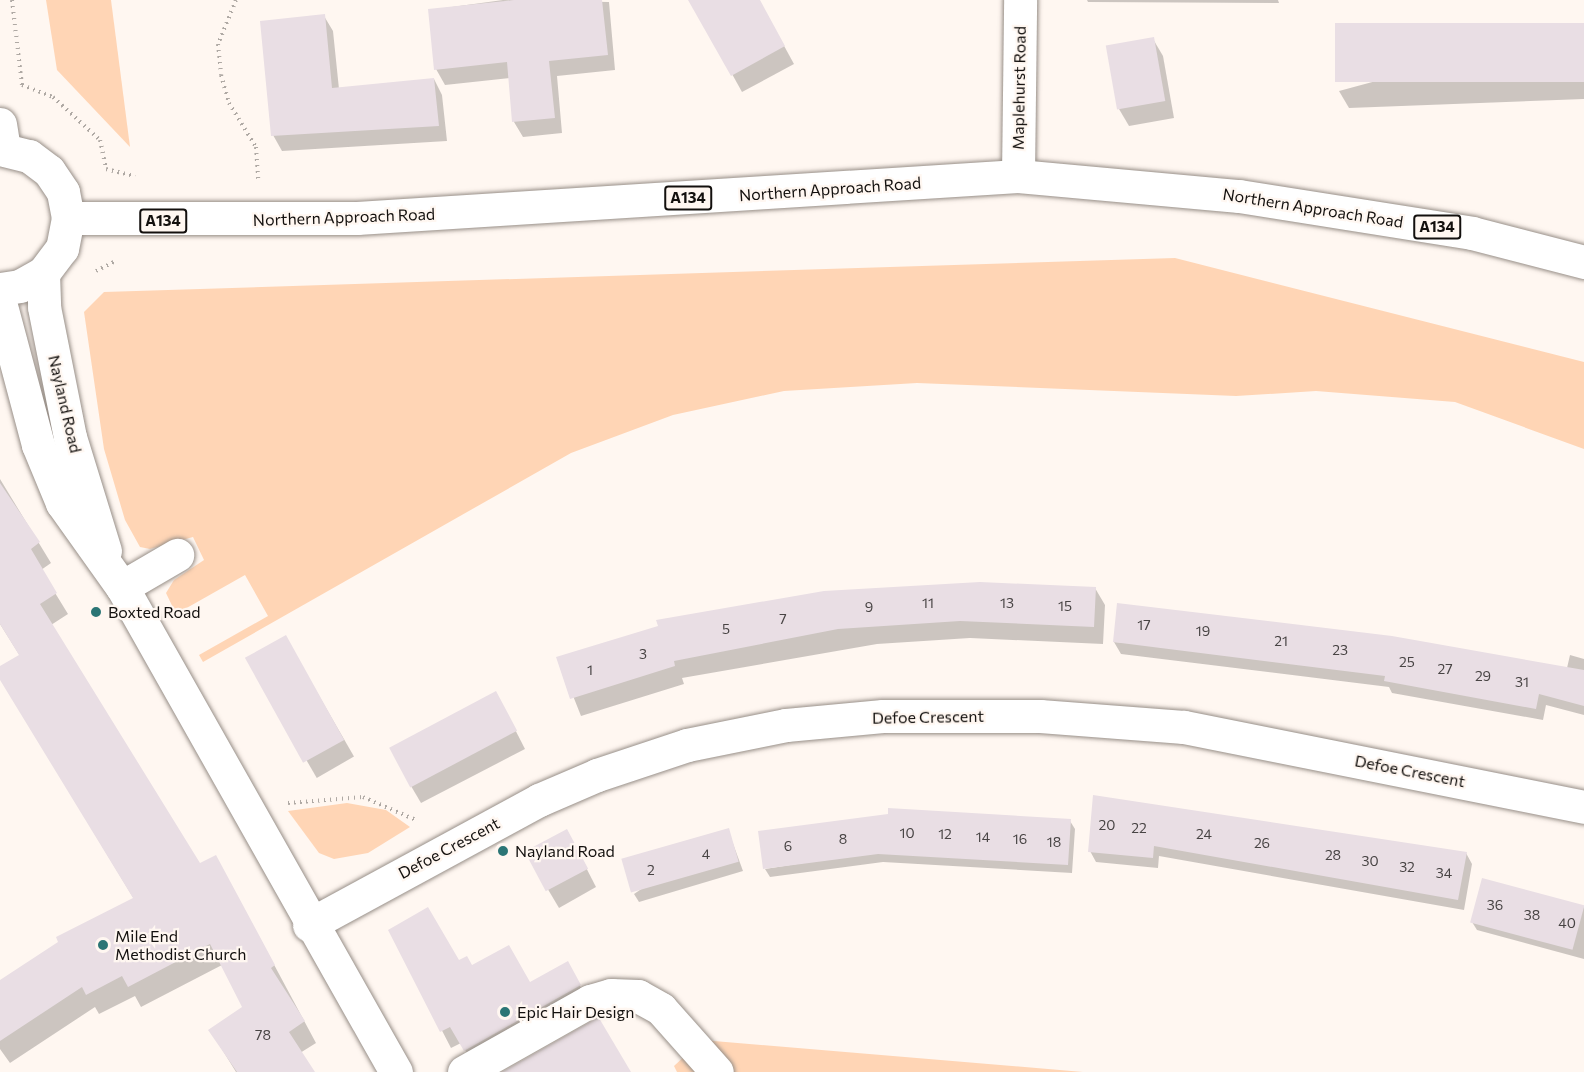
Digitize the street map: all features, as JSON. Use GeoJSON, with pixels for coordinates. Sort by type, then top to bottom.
{"type":"FeatureCollection","features":[{"type":"Feature","properties":{"kind":"street","name":"Maplehurst Road"},"geometry":{"type":"LineString","coordinates":[[1018,176],[1020,0]]}},
{"type":"Feature","properties":{"kind":"street"},"geometry":{"type":"LineString","coordinates":[[0,289],[21,286],[43,273],[62,248],[68,218],[63,192],[49,171],[1,140]]}},
{"type":"Feature","properties":{"kind":"street","name":"Northern Approach Road"},"geometry":{"type":"LineString","coordinates":[[68,218],[357,218],[1018,176],[1239,196],[1472,233],[1584,262]]}},
{"type":"Feature","properties":{"kind":"street","name":"Nayland Road"},"geometry":{"type":"LineString","coordinates":[[43,273],[44,307],[70,437],[116,577]]}},
{"type":"Feature","properties":{"kind":"street","name":"Nayland Road"},"geometry":{"type":"LineString","coordinates":[[0,303],[38,445],[62,503],[116,577],[309,925],[396,1072]]}},
{"type":"Feature","properties":{"kind":"street"},"geometry":{"type":"LineString","coordinates":[[116,577],[177,555]]}},
{"type":"Feature","properties":{"kind":"street","name":"Defoe Crescent"},"geometry":{"type":"LineString","coordinates":[[309,925],[539,800],[597,775],[687,745],[786,725],[862,718],[1040,716],[1184,727],[1584,807]]}},
{"type":"Feature","properties":{"kind":"street"},"geometry":{"type":"LineString","coordinates":[[464,1072],[590,1001],[611,995],[638,996],[661,1009],[717,1072]]}},
{"type":"Feature","properties":{"kind":"path"},"geometry":{"type":"LineString","coordinates":[[12,0],[22,86],[53,97],[100,140],[106,170],[139,177]]}},
{"type":"Feature","properties":{"kind":"path"},"geometry":{"type":"LineString","coordinates":[[236,0],[218,44],[229,102],[256,147],[258,185],[247,185]]}},
{"type":"Feature","properties":{"kind":"path"},"geometry":{"type":"LineString","coordinates":[[87,281],[123,260]]}},
{"type":"Feature","properties":{"kind":"path"},"geometry":{"type":"LineString","coordinates":[[275,805],[363,797],[398,809],[425,827]]}},
{"type":"Feature","properties":{"kind":"shaded area"},"geometry":{"type":"Polygon","coordinates":[[[46,0],[111,0],[130,147],[57,70],[46,0]]]}},
{"type":"Feature","properties":{"kind":"shaded area"},"geometry":{"type":"Polygon","coordinates":[[[1175,258],[1584,362],[1584,449],[1455,402],[1316,391],[1236,396],[917,383],[784,391],[673,415],[571,453],[203,662],[199,655],[268,616],[245,575],[176,614],[166,593],[174,580],[204,560],[193,537],[150,549],[140,547],[125,520],[104,449],[84,312],[104,292],[1175,258]]]}},
{"type":"Feature","properties":{"kind":"shaded area"},"geometry":{"type":"Polygon","coordinates":[[[347,803],[386,810],[410,827],[368,853],[334,859],[319,853],[288,811],[347,803]]]}},
{"type":"Feature","properties":{"kind":"shaded area"},"geometry":{"type":"Polygon","coordinates":[[[702,1040],[1083,1072],[677,1072],[674,1066],[702,1040]]]}},
{"type":"Feature","properties":{"kind":"building"},"geometry":{"type":"Polygon","coordinates":[[[514,0],[602,0],[608,55],[549,61],[555,118],[512,122],[507,62],[434,70],[428,9],[514,0]]]}},
{"type":"Feature","properties":{"kind":"building"},"geometry":{"type":"Polygon","coordinates":[[[688,0],[760,0],[785,46],[731,76],[688,0]]]}},
{"type":"Feature","properties":{"kind":"building"},"geometry":{"type":"Polygon","coordinates":[[[325,14],[332,88],[434,78],[439,126],[271,136],[260,21],[325,14]]]}},
{"type":"Feature","properties":{"kind":"building"},"geometry":{"type":"Polygon","coordinates":[[[1335,23],[1584,23],[1584,82],[1335,82],[1335,23]]]}},
{"type":"Feature","properties":{"kind":"building"},"geometry":{"type":"Polygon","coordinates":[[[1154,37],[1165,101],[1117,110],[1106,46],[1154,37]]]}},
{"type":"Feature","properties":{"kind":"building"},"geometry":{"type":"Polygon","coordinates":[[[0,483],[40,542],[31,549],[57,593],[40,604],[200,863],[216,855],[275,965],[271,968],[305,1021],[289,1032],[315,1072],[237,1072],[208,1030],[242,1007],[210,944],[128,987],[122,976],[86,995],[82,987],[0,1041],[0,980],[58,942],[56,937],[133,898],[0,680],[0,666],[19,655],[0,624],[0,483]]]}},
{"type":"Feature","properties":{"kind":"building"},"geometry":{"type":"Polygon","coordinates":[[[980,582],[1096,587],[1094,627],[960,621],[838,629],[674,661],[675,666],[570,699],[556,657],[658,626],[656,620],[824,591],[980,582]]]}},
{"type":"Feature","properties":{"kind":"building"},"geometry":{"type":"Polygon","coordinates":[[[1117,603],[1392,636],[1584,670],[1584,706],[1539,694],[1536,709],[1384,681],[1385,676],[1113,642],[1117,603]]]}},
{"type":"Feature","properties":{"kind":"building"},"geometry":{"type":"Polygon","coordinates":[[[286,635],[344,740],[303,763],[245,658],[286,635]]]}},
{"type":"Feature","properties":{"kind":"building"},"geometry":{"type":"Polygon","coordinates":[[[496,691],[517,731],[410,788],[389,748],[496,691]]]}},
{"type":"Feature","properties":{"kind":"building"},"geometry":{"type":"Polygon","coordinates":[[[1093,795],[1467,852],[1458,900],[1154,846],[1153,858],[1088,852],[1093,795]]]}},
{"type":"Feature","properties":{"kind":"building"},"geometry":{"type":"Polygon","coordinates":[[[888,808],[1071,819],[1068,865],[878,854],[763,869],[758,831],[888,814],[888,808]]]}},
{"type":"Feature","properties":{"kind":"building"},"geometry":{"type":"Polygon","coordinates":[[[729,828],[739,862],[631,893],[621,859],[729,828]]]}},
{"type":"Feature","properties":{"kind":"building"},"geometry":{"type":"Polygon","coordinates":[[[567,829],[588,869],[546,891],[525,852],[567,829]]]}},
{"type":"Feature","properties":{"kind":"building"},"geometry":{"type":"Polygon","coordinates":[[[1482,878],[1584,905],[1572,950],[1470,922],[1482,878]]]}},
{"type":"Feature","properties":{"kind":"building"},"geometry":{"type":"Polygon","coordinates":[[[428,907],[459,960],[467,956],[472,965],[509,945],[530,982],[568,961],[581,985],[464,1051],[450,1027],[440,1032],[388,930],[428,907]]]}},
{"type":"Feature","properties":{"kind":"building"},"geometry":{"type":"Polygon","coordinates":[[[597,1018],[631,1072],[502,1072],[597,1018]]]}},
{"type":"Feature","properties":{"kind":"place","name":"Boxted Road"},"geometry":{"type":"Point","coordinates":[96,612]}},
{"type":"Feature","properties":{"kind":"place","name":"Nayland Road"},"geometry":{"type":"Point","coordinates":[503,851]}},
{"type":"Feature","properties":{"kind":"place","name":"Mile End Methodist Church"},"geometry":{"type":"Point","coordinates":[103,945]}},
{"type":"Feature","properties":{"kind":"place","name":"Epic Hair Design"},"geometry":{"type":"Point","coordinates":[505,1012]}}]}
